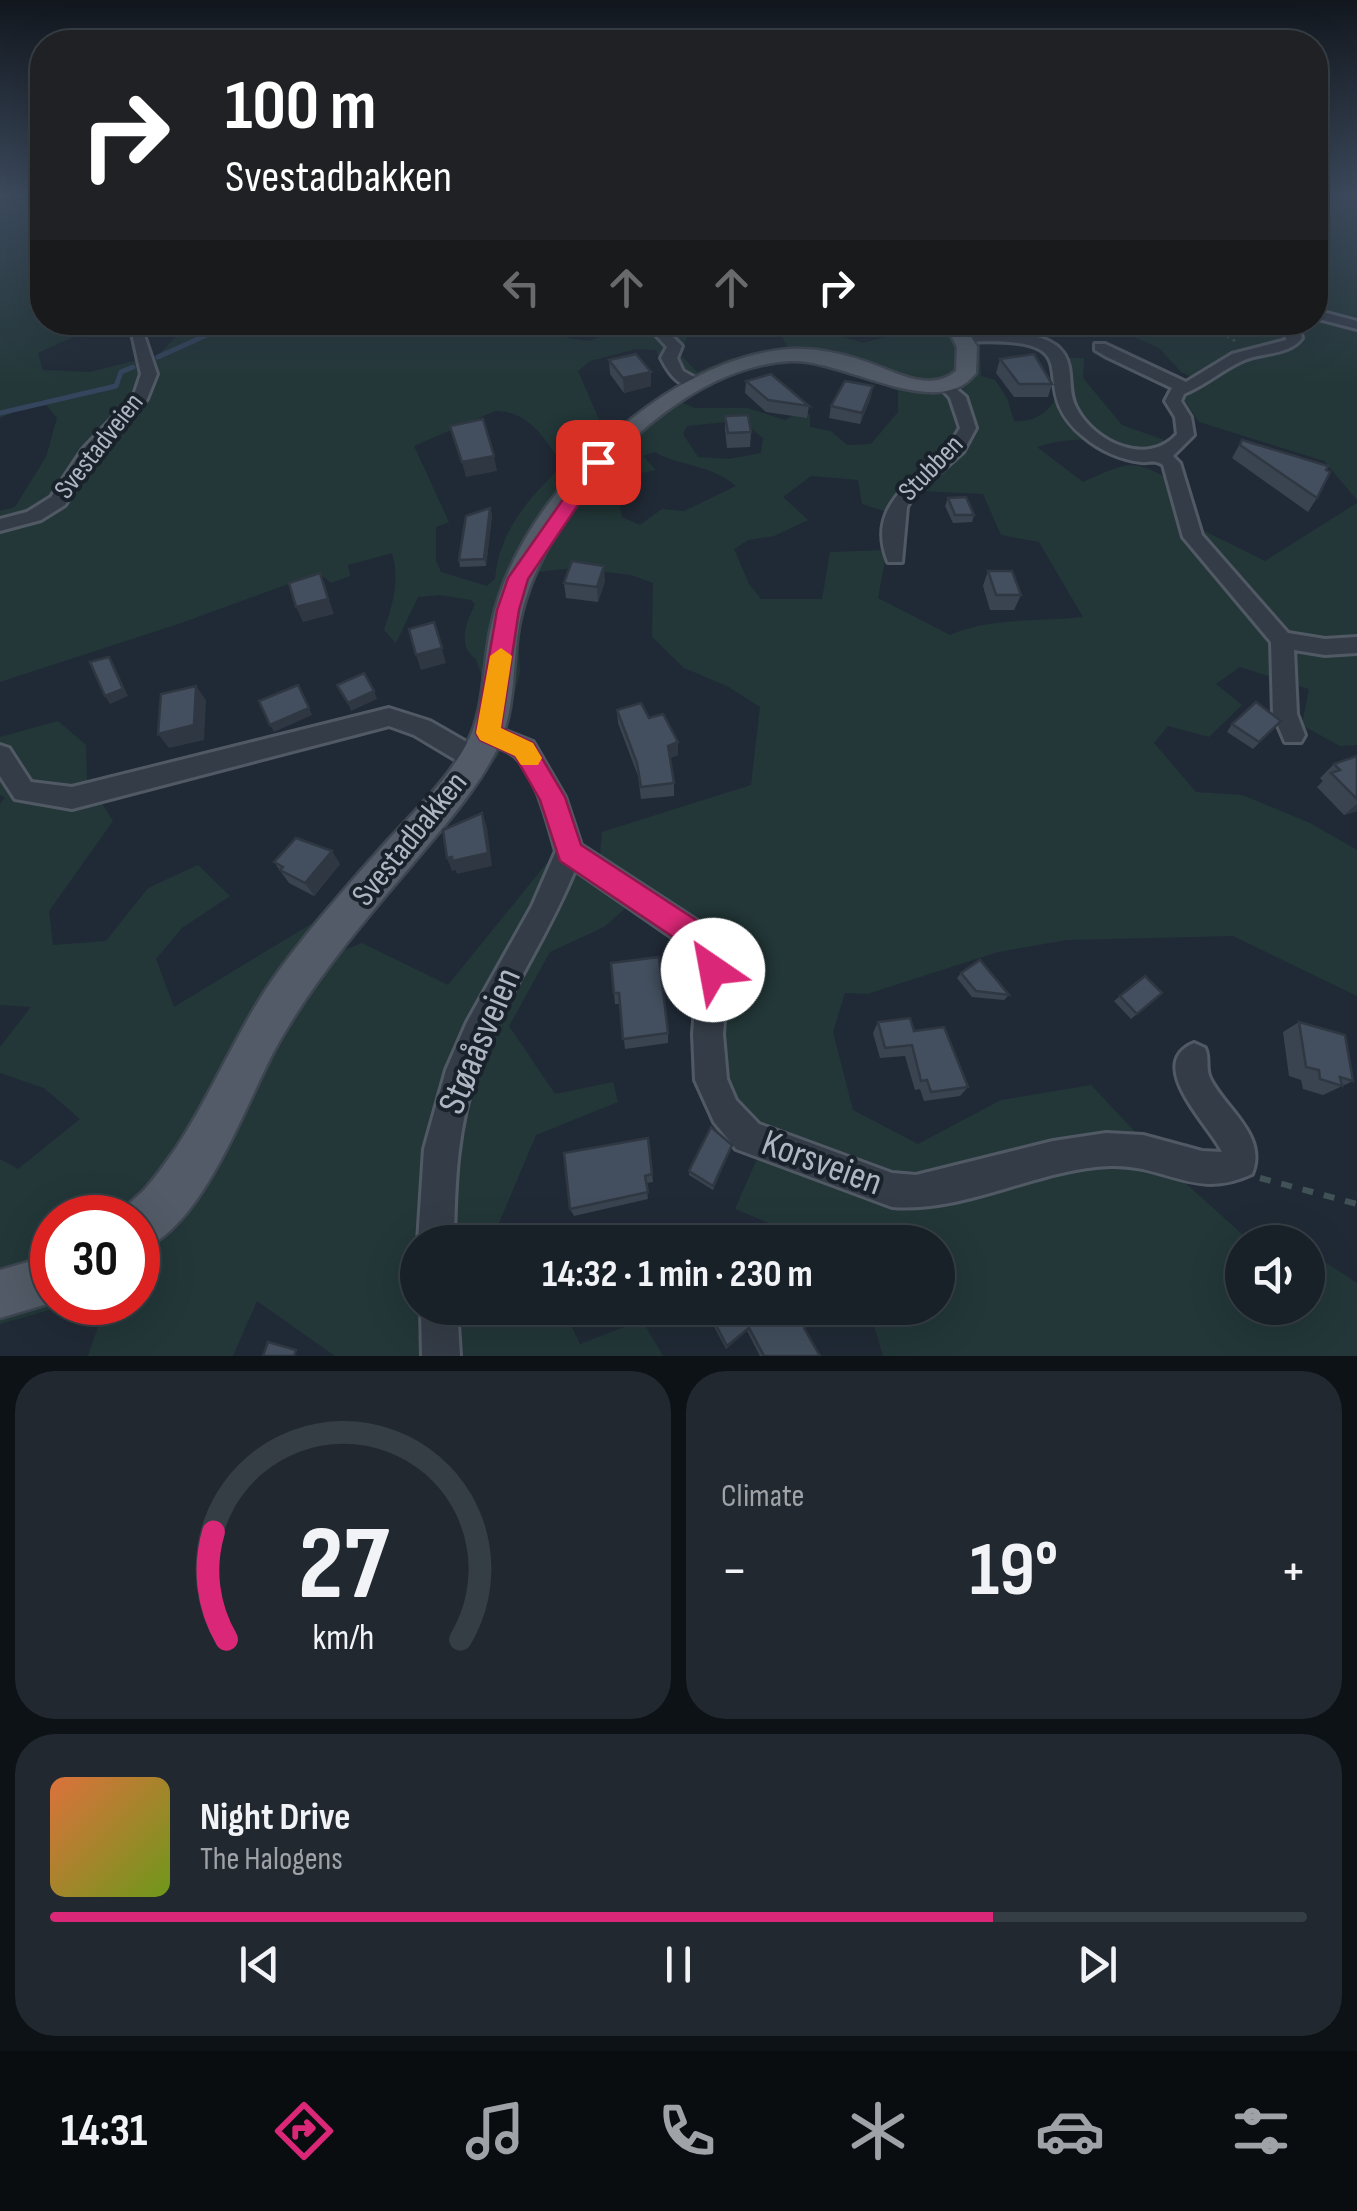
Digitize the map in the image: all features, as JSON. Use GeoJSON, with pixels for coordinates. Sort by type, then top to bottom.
{"type":"FeatureCollection","features":[{"type":"Feature","properties":{"kind":"main road"},"geometry":{"type":"LineString","coordinates":[[947,386],[966,373],[970,355],[961,335]]}},
{"type":"Feature","properties":{"kind":"main road","name":"Svestadbakken"},"geometry":{"type":"LineString","coordinates":[[160,1203],[186,1173],[290,988],[481,746],[518,578],[598,462],[695,384],[750,361],[806,355],[837,359],[913,386],[947,386]]}},
{"type":"Feature","properties":{"kind":"main road"},"geometry":{"type":"LineString","coordinates":[[0,1294],[30,1285]]}},
{"type":"Feature","properties":{"kind":"street"},"geometry":{"type":"LineString","coordinates":[[1328,318],[1357,326]]}},
{"type":"Feature","properties":{"kind":"street","name":"Svestadveien"},"geometry":{"type":"LineString","coordinates":[[0,524],[34,516],[58,502],[89,453],[141,396],[150,374],[137,335]]}},
{"type":"Feature","properties":{"kind":"street"},"geometry":{"type":"LineString","coordinates":[[663,335],[675,346],[669,358],[674,370],[695,384]]}},
{"type":"Feature","properties":{"kind":"street"},"geometry":{"type":"LineString","coordinates":[[991,335],[1046,346],[1059,358],[1066,405],[1080,429],[1122,451],[1162,456],[1174,451],[1186,436],[1183,418],[1172,401],[1184,388],[1251,352],[1291,342],[1294,335]]}},
{"type":"Feature","properties":{"kind":"street"},"geometry":{"type":"LineString","coordinates":[[1100,347],[1184,388]]}},
{"type":"Feature","properties":{"kind":"street","name":"Stubben"},"geometry":{"type":"LineString","coordinates":[[894,557],[890,526],[897,500],[958,446],[968,428],[963,406],[947,386]]}},
{"type":"Feature","properties":{"kind":"street"},"geometry":{"type":"LineString","coordinates":[[1162,456],[1171,463],[1193,538],[1281,640],[1287,656],[1288,729],[1293,735]]}},
{"type":"Feature","properties":{"kind":"street"},"geometry":{"type":"LineString","coordinates":[[1281,640],[1325,647],[1357,644]]}},
{"type":"Feature","properties":{"kind":"street"},"geometry":{"type":"LineString","coordinates":[[0,754],[24,792],[72,798],[389,717],[481,746],[524,750],[552,797],[570,852]]}},
{"type":"Feature","properties":{"kind":"street","name":"Korsveien"},"geometry":{"type":"LineString","coordinates":[[570,852],[689,932],[706,950],[713,970],[710,1080],[726,1111],[748,1137],[760,1144],[825,1163],[892,1190],[916,1192],[1080,1154],[1124,1149],[1173,1157],[1210,1171],[1228,1170]]}},
{"type":"Feature","properties":{"kind":"street","name":"Støaåsveien"},"geometry":{"type":"LineString","coordinates":[[435,1225],[440,1150],[461,1069],[481,1020],[544,910],[570,852]]}},
{"type":"Feature","properties":{"kind":"street"},"geometry":{"type":"LineString","coordinates":[[1194,1058],[1190,1064],[1198,1094],[1232,1136],[1241,1155],[1240,1162],[1228,1170]]}},
{"type":"Feature","properties":{"kind":"street"},"geometry":{"type":"LineString","coordinates":[[440,1325],[441,1356]]}},
{"type":"Feature","properties":{"kind":"path"},"geometry":{"type":"LineString","coordinates":[[1226,335],[1251,352]]}},
{"type":"Feature","properties":{"kind":"path"},"geometry":{"type":"LineString","coordinates":[[1228,1170],[1357,1204]]}},
{"type":"Feature","properties":{"kind":"green space"},"geometry":{"type":"Polygon","coordinates":[[[0,258],[30,258],[30,335],[77,335],[38,353],[43,370],[90,372],[158,355],[178,335],[567,335],[588,341],[606,335],[688,335],[680,354],[697,372],[728,359],[787,348],[782,335],[836,335],[863,343],[892,335],[980,335],[981,376],[995,380],[1007,398],[1014,421],[1037,417],[1046,411],[1059,393],[1068,358],[1084,358],[1083,378],[1122,425],[1167,441],[1153,452],[1084,440],[1037,447],[1083,482],[1130,465],[1150,469],[1177,484],[1178,518],[1265,561],[1357,503],[1357,745],[1340,746],[1302,725],[1309,689],[1240,667],[1216,684],[1242,705],[1209,737],[1168,726],[1154,743],[1196,792],[1242,795],[1310,823],[1357,850],[1357,996],[1233,936],[1067,940],[998,952],[867,994],[845,993],[833,1032],[853,1110],[918,1144],[1001,1100],[1091,1085],[1172,1171],[1232,1225],[1225,1225],[1225,1325],[1325,1325],[1325,1262],[1357,1283],[1357,1356],[883,1356],[874,1325],[955,1325],[955,1225],[774,1225],[735,1209],[760,1152],[779,1143],[738,1101],[718,1048],[727,957],[645,891],[604,927],[550,952],[509,1026],[555,1094],[613,1082],[618,1102],[536,1135],[498,1225],[400,1225],[400,1325],[571,1325],[580,1344],[629,1325],[645,1325],[663,1356],[335,1356],[257,1301],[233,1356],[88,1356],[99,1325],[160,1325],[160,1195],[30,1195],[30,1315],[0,1324],[0,1159],[18,1169],[80,1119],[44,1088],[0,1073],[0,1047],[31,1007],[0,1005],[0,804],[5,797],[0,795],[0,737],[58,721],[86,745],[87,780],[113,821],[49,911],[53,945],[106,941],[148,888],[198,865],[230,896],[182,928],[156,959],[174,1007],[311,924],[452,765],[471,729],[483,681],[476,659],[466,647],[467,626],[475,604],[471,600],[440,595],[418,597],[396,643],[384,630],[394,592],[392,553],[348,565],[350,576],[331,583],[319,573],[0,682],[0,511],[15,507],[46,457],[57,418],[42,400],[0,418],[0,258]],[[636,349],[590,361],[578,371],[606,436],[679,383],[664,368],[656,350],[636,349]],[[805,361],[772,364],[724,377],[683,403],[695,408],[748,408],[785,420],[799,412],[810,414],[810,427],[831,431],[847,445],[871,444],[898,412],[898,391],[845,369],[805,361]],[[495,411],[414,446],[449,522],[436,527],[436,561],[441,572],[487,586],[495,579],[503,546],[518,516],[563,465],[527,421],[495,411]],[[727,422],[687,426],[683,434],[698,457],[729,459],[761,453],[763,438],[752,429],[727,422]],[[654,452],[643,456],[656,470],[621,477],[617,491],[622,517],[640,525],[662,509],[684,511],[736,486],[716,474],[654,452]],[[811,476],[783,497],[808,520],[774,536],[748,540],[734,549],[749,584],[761,599],[822,599],[830,552],[887,550],[878,598],[950,635],[998,623],[1083,617],[1039,542],[1001,535],[983,494],[901,490],[884,511],[862,504],[858,480],[811,476]],[[573,568],[537,572],[523,604],[518,629],[520,672],[499,755],[339,952],[362,943],[448,985],[546,864],[600,855],[602,832],[751,785],[760,707],[727,686],[684,668],[652,637],[653,583],[631,575],[573,568]]]}},
{"type":"Feature","properties":{"kind":"green space"},"geometry":{"type":"Polygon","coordinates":[[[1328,258],[1357,258],[1357,500],[1324,461],[1199,422],[1183,398],[1204,383],[1181,372],[1159,348],[1130,335],[1328,335],[1328,258]]]}},
{"type":"Feature","properties":{"kind":"building"},"geometry":{"type":"Polygon","coordinates":[[[636,354],[651,372],[623,378],[609,360],[636,354]]]}},
{"type":"Feature","properties":{"kind":"building"},"geometry":{"type":"Polygon","coordinates":[[[1034,354],[1052,384],[1019,384],[1000,359],[1034,354]]]}},
{"type":"Feature","properties":{"kind":"building"},"geometry":{"type":"Polygon","coordinates":[[[771,374],[809,406],[768,400],[746,381],[771,374]]]}},
{"type":"Feature","properties":{"kind":"building"},"geometry":{"type":"Polygon","coordinates":[[[845,381],[873,386],[862,413],[831,406],[845,381]]]}},
{"type":"Feature","properties":{"kind":"building"},"geometry":{"type":"Polygon","coordinates":[[[748,415],[751,432],[728,433],[725,416],[748,415]]]}},
{"type":"Feature","properties":{"kind":"building"},"geometry":{"type":"Polygon","coordinates":[[[483,419],[494,456],[462,462],[450,426],[483,419]]]}},
{"type":"Feature","properties":{"kind":"building"},"geometry":{"type":"Polygon","coordinates":[[[1242,440],[1328,466],[1326,470],[1330,472],[1317,498],[1240,445],[1242,440]]]}},
{"type":"Feature","properties":{"kind":"building"},"geometry":{"type":"Polygon","coordinates":[[[966,497],[974,515],[955,515],[948,498],[966,497]]]}},
{"type":"Feature","properties":{"kind":"building"},"geometry":{"type":"Polygon","coordinates":[[[490,508],[484,559],[459,560],[466,516],[490,508]]]}},
{"type":"Feature","properties":{"kind":"building"},"geometry":{"type":"Polygon","coordinates":[[[572,561],[604,566],[597,587],[564,583],[572,561]]]}},
{"type":"Feature","properties":{"kind":"building"},"geometry":{"type":"Polygon","coordinates":[[[988,571],[1012,571],[1021,595],[996,595],[988,571]]]}},
{"type":"Feature","properties":{"kind":"building"},"geometry":{"type":"Polygon","coordinates":[[[320,573],[328,599],[296,607],[289,583],[320,573]]]}},
{"type":"Feature","properties":{"kind":"building"},"geometry":{"type":"Polygon","coordinates":[[[434,622],[442,648],[416,655],[409,629],[434,622]]]}},
{"type":"Feature","properties":{"kind":"building"},"geometry":{"type":"Polygon","coordinates":[[[109,657],[123,689],[105,696],[90,662],[109,657]]]}},
{"type":"Feature","properties":{"kind":"building"},"geometry":{"type":"Polygon","coordinates":[[[364,673],[374,691],[348,703],[337,685],[364,673]]]}},
{"type":"Feature","properties":{"kind":"building"},"geometry":{"type":"Polygon","coordinates":[[[298,685],[309,708],[270,725],[259,701],[298,685]]]}},
{"type":"Feature","properties":{"kind":"building"},"geometry":{"type":"Polygon","coordinates":[[[196,686],[194,725],[158,734],[161,694],[196,686]]]}},
{"type":"Feature","properties":{"kind":"building"},"geometry":{"type":"Polygon","coordinates":[[[1256,702],[1281,721],[1259,742],[1232,724],[1256,702]]]}},
{"type":"Feature","properties":{"kind":"building"},"geometry":{"type":"Polygon","coordinates":[[[641,703],[649,718],[663,714],[678,742],[668,746],[674,783],[641,787],[637,763],[617,710],[641,703]]]}},
{"type":"Feature","properties":{"kind":"building"},"geometry":{"type":"Polygon","coordinates":[[[1357,756],[1357,799],[1331,773],[1340,770],[1334,764],[1357,756]]]}},
{"type":"Feature","properties":{"kind":"building"},"geometry":{"type":"Polygon","coordinates":[[[482,813],[488,853],[452,861],[452,857],[447,858],[443,830],[482,813]]]}},
{"type":"Feature","properties":{"kind":"building"},"geometry":{"type":"Polygon","coordinates":[[[296,838],[332,851],[305,883],[280,870],[283,867],[274,862],[296,838]]]}},
{"type":"Feature","properties":{"kind":"building"},"geometry":{"type":"Polygon","coordinates":[[[659,957],[668,1033],[623,1039],[619,993],[614,993],[611,963],[659,957]]]}},
{"type":"Feature","properties":{"kind":"building"},"geometry":{"type":"Polygon","coordinates":[[[980,960],[1009,995],[976,991],[961,973],[980,960]]]}},
{"type":"Feature","properties":{"kind":"building"},"geometry":{"type":"Polygon","coordinates":[[[1145,976],[1162,993],[1137,1014],[1120,996],[1145,976]]]}},
{"type":"Feature","properties":{"kind":"building"},"geometry":{"type":"Polygon","coordinates":[[[910,1018],[914,1031],[944,1027],[968,1087],[931,1092],[927,1080],[921,1081],[912,1045],[885,1048],[878,1022],[910,1018]]]}},
{"type":"Feature","properties":{"kind":"building"},"geometry":{"type":"Polygon","coordinates":[[[1299,1022],[1345,1035],[1353,1081],[1340,1077],[1342,1086],[1320,1079],[1319,1070],[1306,1067],[1299,1022]]]}},
{"type":"Feature","properties":{"kind":"building"},"geometry":{"type":"Polygon","coordinates":[[[711,1127],[732,1145],[713,1186],[689,1171],[711,1127]]]}},
{"type":"Feature","properties":{"kind":"building"},"geometry":{"type":"Polygon","coordinates":[[[648,1138],[652,1174],[645,1176],[648,1192],[570,1209],[564,1153],[648,1138]]]}},
{"type":"Feature","properties":{"kind":"building"},"geometry":{"type":"Polygon","coordinates":[[[716,1325],[808,1325],[804,1328],[820,1356],[764,1356],[749,1328],[727,1346],[716,1325]]]}},
{"type":"Feature","properties":{"kind":"building"},"geometry":{"type":"Polygon","coordinates":[[[268,1342],[296,1350],[294,1356],[263,1356],[268,1342]]]}},
{"type":"Feature","properties":{"kind":"waterway"},"geometry":{"type":"LineString","coordinates":[[158,357],[207,335]]}},
{"type":"Feature","properties":{"kind":"waterway"},"geometry":{"type":"LineString","coordinates":[[0,413],[116,386],[121,372],[133,367]]}},
{"type":"Feature","properties":{"kind":"slow traffic"},"geometry":{"type":"LineString","coordinates":[[501,656],[488,733],[504,738],[530,758]]}},
{"type":"Feature","properties":{"kind":"route"},"geometry":{"type":"LineString","coordinates":[[598,462],[518,578],[504,629],[488,733],[524,750],[552,797],[570,852],[689,932],[706,950],[713,970]]}}]}
